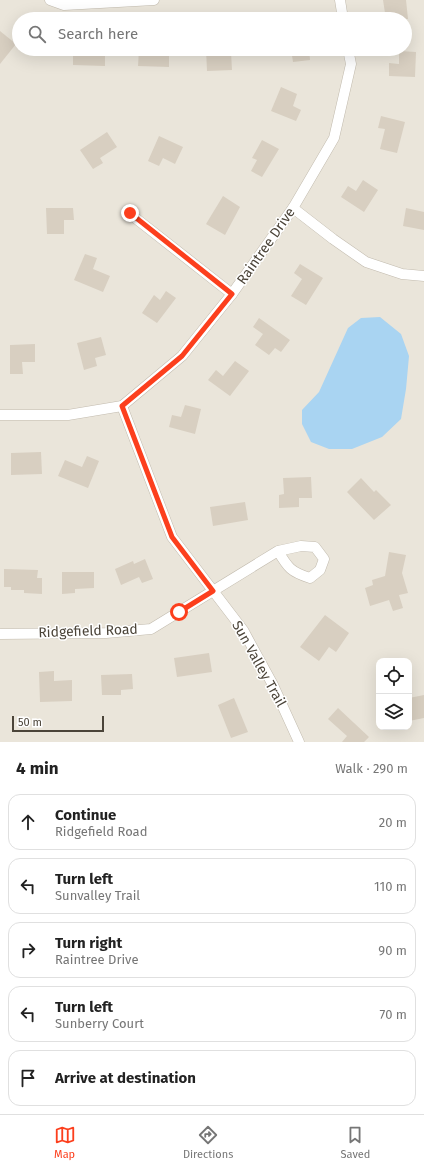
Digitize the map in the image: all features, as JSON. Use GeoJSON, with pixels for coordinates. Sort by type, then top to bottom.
{"type":"FeatureCollection","features":[{"type":"Feature","properties":{"kind":"street"},"geometry":{"type":"LineString","coordinates":[[50,0],[64,6],[154,0]]}},
{"type":"Feature","properties":{"kind":"street"},"geometry":{"type":"LineString","coordinates":[[340,0],[342,12]]}},
{"type":"Feature","properties":{"kind":"street","name":"Raintree Drive"},"geometry":{"type":"LineString","coordinates":[[122,406],[182,356],[232,294],[293,208],[334,138],[351,64],[349,56]]}},
{"type":"Feature","properties":{"kind":"street"},"geometry":{"type":"LineString","coordinates":[[293,208],[366,262],[402,274],[424,276]]}},
{"type":"Feature","properties":{"kind":"street"},"geometry":{"type":"LineString","coordinates":[[130,213],[232,294]]}},
{"type":"Feature","properties":{"kind":"street"},"geometry":{"type":"LineString","coordinates":[[0,415],[68,415],[122,406]]}},
{"type":"Feature","properties":{"kind":"street","name":"Sun Valley Trail"},"geometry":{"type":"LineString","coordinates":[[122,406],[172,537],[243,630],[273,685],[299,742]]}},
{"type":"Feature","properties":{"kind":"street","name":"Ridgefield Road"},"geometry":{"type":"LineString","coordinates":[[0,634],[106,633],[151,629],[278,551]]}},
{"type":"Feature","properties":{"kind":"shaded area"},"geometry":{"type":"Polygon","coordinates":[[[0,0],[424,0],[424,742],[0,742],[0,0]]]}},
{"type":"Feature","properties":{"kind":"water"},"geometry":{"type":"Polygon","coordinates":[[[380,317],[401,334],[409,356],[401,419],[382,437],[352,449],[329,449],[311,442],[302,424],[302,410],[319,392],[348,328],[361,318],[380,317]]]}},
{"type":"Feature","properties":{"kind":"building"},"geometry":{"type":"Polygon","coordinates":[[[383,0],[406,0],[407,12],[385,12],[383,0]]]}},
{"type":"Feature","properties":{"kind":"building"},"geometry":{"type":"Polygon","coordinates":[[[0,31],[12,41],[12,49],[0,64],[0,31]]]}},
{"type":"Feature","properties":{"kind":"building"},"geometry":{"type":"Polygon","coordinates":[[[412,52],[416,52],[415,77],[389,76],[389,63],[399,64],[399,56],[412,56],[412,52]]]}},
{"type":"Feature","properties":{"kind":"building"},"geometry":{"type":"Polygon","coordinates":[[[73,56],[105,56],[105,66],[73,65],[73,56]]]}},
{"type":"Feature","properties":{"kind":"building"},"geometry":{"type":"Polygon","coordinates":[[[139,56],[169,56],[169,67],[138,66],[139,56]]]}},
{"type":"Feature","properties":{"kind":"building"},"geometry":{"type":"Polygon","coordinates":[[[206,56],[231,56],[232,70],[207,71],[206,56]]]}},
{"type":"Feature","properties":{"kind":"building"},"geometry":{"type":"Polygon","coordinates":[[[292,56],[310,56],[310,60],[293,62],[292,56]]]}},
{"type":"Feature","properties":{"kind":"building"},"geometry":{"type":"Polygon","coordinates":[[[281,87],[297,94],[293,106],[301,110],[296,121],[271,111],[281,87]]]}},
{"type":"Feature","properties":{"kind":"building"},"geometry":{"type":"Polygon","coordinates":[[[381,116],[405,122],[397,153],[380,149],[385,129],[378,128],[381,116]]]}},
{"type":"Feature","properties":{"kind":"building"},"geometry":{"type":"Polygon","coordinates":[[[107,132],[117,147],[100,158],[103,163],[93,169],[80,150],[107,132]]]}},
{"type":"Feature","properties":{"kind":"building"},"geometry":{"type":"Polygon","coordinates":[[[159,136],[183,147],[175,164],[163,158],[159,166],[148,161],[159,136]]]}},
{"type":"Feature","properties":{"kind":"building"},"geometry":{"type":"Polygon","coordinates":[[[262,140],[279,149],[262,177],[251,171],[257,160],[252,158],[262,140]]]}},
{"type":"Feature","properties":{"kind":"building"},"geometry":{"type":"Polygon","coordinates":[[[363,180],[378,190],[364,212],[341,197],[348,186],[356,191],[363,180]]]}},
{"type":"Feature","properties":{"kind":"building"},"geometry":{"type":"Polygon","coordinates":[[[223,196],[240,207],[225,235],[206,224],[223,196]]]}},
{"type":"Feature","properties":{"kind":"building"},"geometry":{"type":"Polygon","coordinates":[[[46,208],[73,208],[74,220],[64,220],[64,234],[47,234],[46,208]]]}},
{"type":"Feature","properties":{"kind":"building"},"geometry":{"type":"Polygon","coordinates":[[[406,208],[424,212],[424,230],[403,226],[406,208]]]}},
{"type":"Feature","properties":{"kind":"building"},"geometry":{"type":"Polygon","coordinates":[[[85,254],[97,258],[93,269],[110,276],[103,292],[74,280],[85,254]]]}},
{"type":"Feature","properties":{"kind":"building"},"geometry":{"type":"Polygon","coordinates":[[[300,264],[323,278],[306,305],[291,296],[302,279],[294,273],[300,264]]]}},
{"type":"Feature","properties":{"kind":"building"},"geometry":{"type":"Polygon","coordinates":[[[166,291],[176,298],[157,323],[142,313],[154,295],[160,300],[166,291]]]}},
{"type":"Feature","properties":{"kind":"building"},"geometry":{"type":"Polygon","coordinates":[[[259,318],[290,340],[281,352],[275,348],[269,355],[255,345],[263,334],[253,327],[259,318]]]}},
{"type":"Feature","properties":{"kind":"building"},"geometry":{"type":"Polygon","coordinates":[[[101,337],[106,355],[95,358],[97,366],[84,370],[77,343],[101,337]]]}},
{"type":"Feature","properties":{"kind":"building"},"geometry":{"type":"Polygon","coordinates":[[[35,344],[35,362],[22,362],[23,374],[10,374],[10,345],[35,344]]]}},
{"type":"Feature","properties":{"kind":"building"},"geometry":{"type":"Polygon","coordinates":[[[235,361],[249,371],[230,396],[208,380],[216,370],[223,376],[235,361]]]}},
{"type":"Feature","properties":{"kind":"building"},"geometry":{"type":"Polygon","coordinates":[[[185,405],[201,409],[195,434],[169,427],[172,415],[181,417],[185,405]]]}},
{"type":"Feature","properties":{"kind":"building"},"geometry":{"type":"Polygon","coordinates":[[[41,452],[42,474],[11,475],[11,453],[41,452]]]}},
{"type":"Feature","properties":{"kind":"building"},"geometry":{"type":"Polygon","coordinates":[[[87,456],[99,461],[88,488],[58,476],[65,460],[82,467],[87,456]]]}},
{"type":"Feature","properties":{"kind":"building"},"geometry":{"type":"Polygon","coordinates":[[[311,477],[312,498],[299,498],[299,507],[279,508],[279,495],[284,494],[283,478],[311,477]]]}},
{"type":"Feature","properties":{"kind":"building"},"geometry":{"type":"Polygon","coordinates":[[[361,478],[374,492],[376,490],[391,505],[374,520],[347,492],[361,478]]]}},
{"type":"Feature","properties":{"kind":"building"},"geometry":{"type":"Polygon","coordinates":[[[245,502],[248,520],[213,526],[210,507],[245,502]]]}},
{"type":"Feature","properties":{"kind":"building"},"geometry":{"type":"Polygon","coordinates":[[[389,552],[406,555],[402,573],[408,593],[399,595],[403,608],[393,611],[389,600],[370,606],[365,588],[373,585],[372,580],[385,576],[389,552]]]}},
{"type":"Feature","properties":{"kind":"building"},"geometry":{"type":"Polygon","coordinates":[[[145,559],[153,579],[142,583],[139,577],[121,585],[115,569],[133,561],[134,564],[145,559]]]}},
{"type":"Feature","properties":{"kind":"building"},"geometry":{"type":"Polygon","coordinates":[[[4,569],[38,570],[37,578],[42,578],[42,594],[24,593],[24,590],[11,590],[11,587],[4,587],[4,569]]]}},
{"type":"Feature","properties":{"kind":"building"},"geometry":{"type":"Polygon","coordinates":[[[62,572],[94,572],[94,588],[75,589],[75,593],[62,594],[62,572]]]}},
{"type":"Feature","properties":{"kind":"building"},"geometry":{"type":"Polygon","coordinates":[[[325,615],[349,633],[336,652],[329,647],[319,661],[300,647],[325,615]]]}},
{"type":"Feature","properties":{"kind":"building"},"geometry":{"type":"Polygon","coordinates":[[[209,653],[212,672],[177,677],[174,658],[209,653]]]}},
{"type":"Feature","properties":{"kind":"building"},"geometry":{"type":"Polygon","coordinates":[[[54,671],[54,681],[72,680],[72,701],[40,702],[39,672],[54,671]]]}},
{"type":"Feature","properties":{"kind":"building"},"geometry":{"type":"Polygon","coordinates":[[[132,674],[133,689],[121,690],[121,695],[102,695],[101,675],[132,674]]]}},
{"type":"Feature","properties":{"kind":"building"},"geometry":{"type":"Polygon","coordinates":[[[424,695],[424,718],[412,720],[412,697],[424,695]]]}},
{"type":"Feature","properties":{"kind":"building"},"geometry":{"type":"Polygon","coordinates":[[[234,698],[248,732],[231,738],[218,705],[234,698]]]}},
{"type":"Feature","properties":{"kind":"building"},"geometry":{"type":"Polygon","coordinates":[[[338,708],[369,737],[364,742],[342,742],[347,736],[328,719],[338,708]]]}},
{"type":"Feature","properties":{"kind":"route"},"geometry":{"type":"LineString","coordinates":[[130,213],[232,294],[182,356],[122,406],[172,537],[213,591],[179,612]]}}]}
